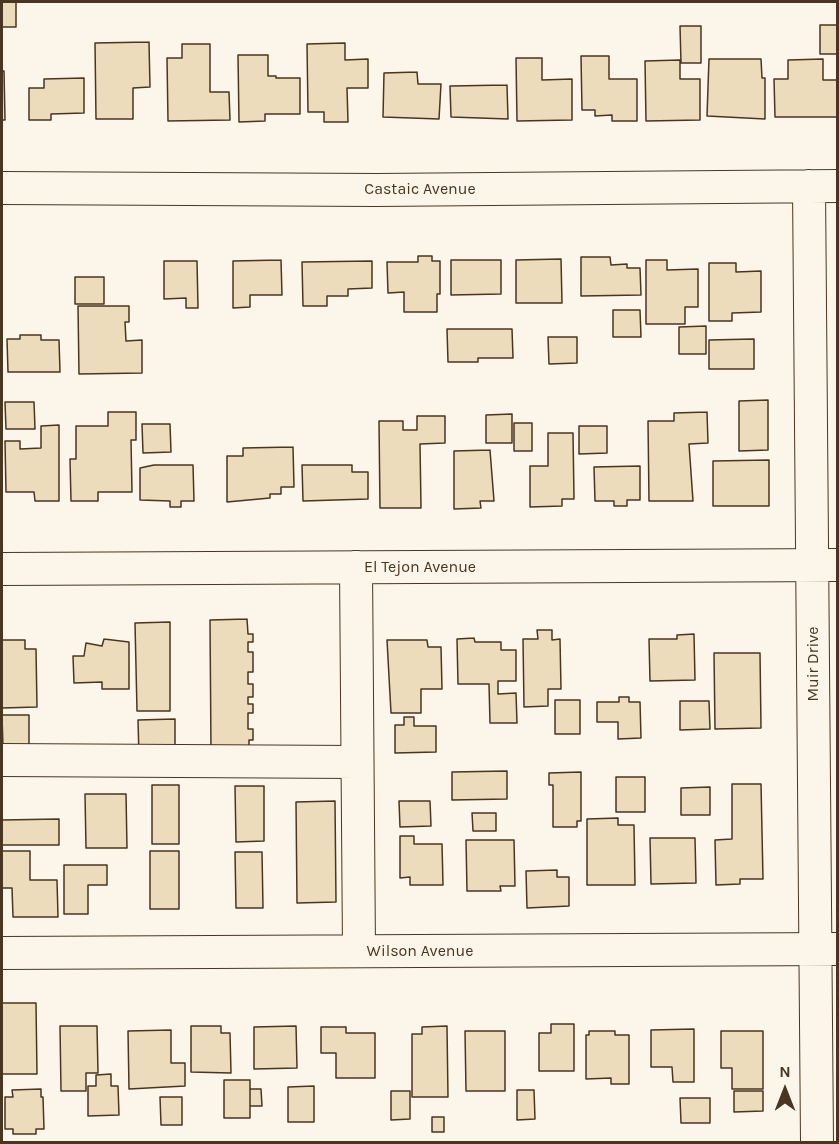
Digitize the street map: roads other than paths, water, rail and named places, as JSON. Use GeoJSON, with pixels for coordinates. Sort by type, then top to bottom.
{"type":"FeatureCollection","features":[{"type":"Feature","properties":{"kind":"street","name":"Castaic Avenue"},"geometry":{"type":"LineString","coordinates":[[2,188],[376,190],[823,186]]}},
{"type":"Feature","properties":{"kind":"street","name":"Muir Drive"},"geometry":{"type":"LineString","coordinates":[[817,1143],[826,949],[823,186]]}},
{"type":"Feature","properties":{"kind":"street","name":"El Tejon Avenue"},"geometry":{"type":"LineString","coordinates":[[2,569],[825,565]]}},
{"type":"Feature","properties":{"kind":"street"},"geometry":{"type":"LineString","coordinates":[[356,567],[359,951]]}},
{"type":"Feature","properties":{"kind":"street"},"geometry":{"type":"LineString","coordinates":[[2,760],[356,762]]}},
{"type":"Feature","properties":{"kind":"street","name":"Wilson Avenue"},"geometry":{"type":"LineString","coordinates":[[2,953],[826,949]]}}]}
